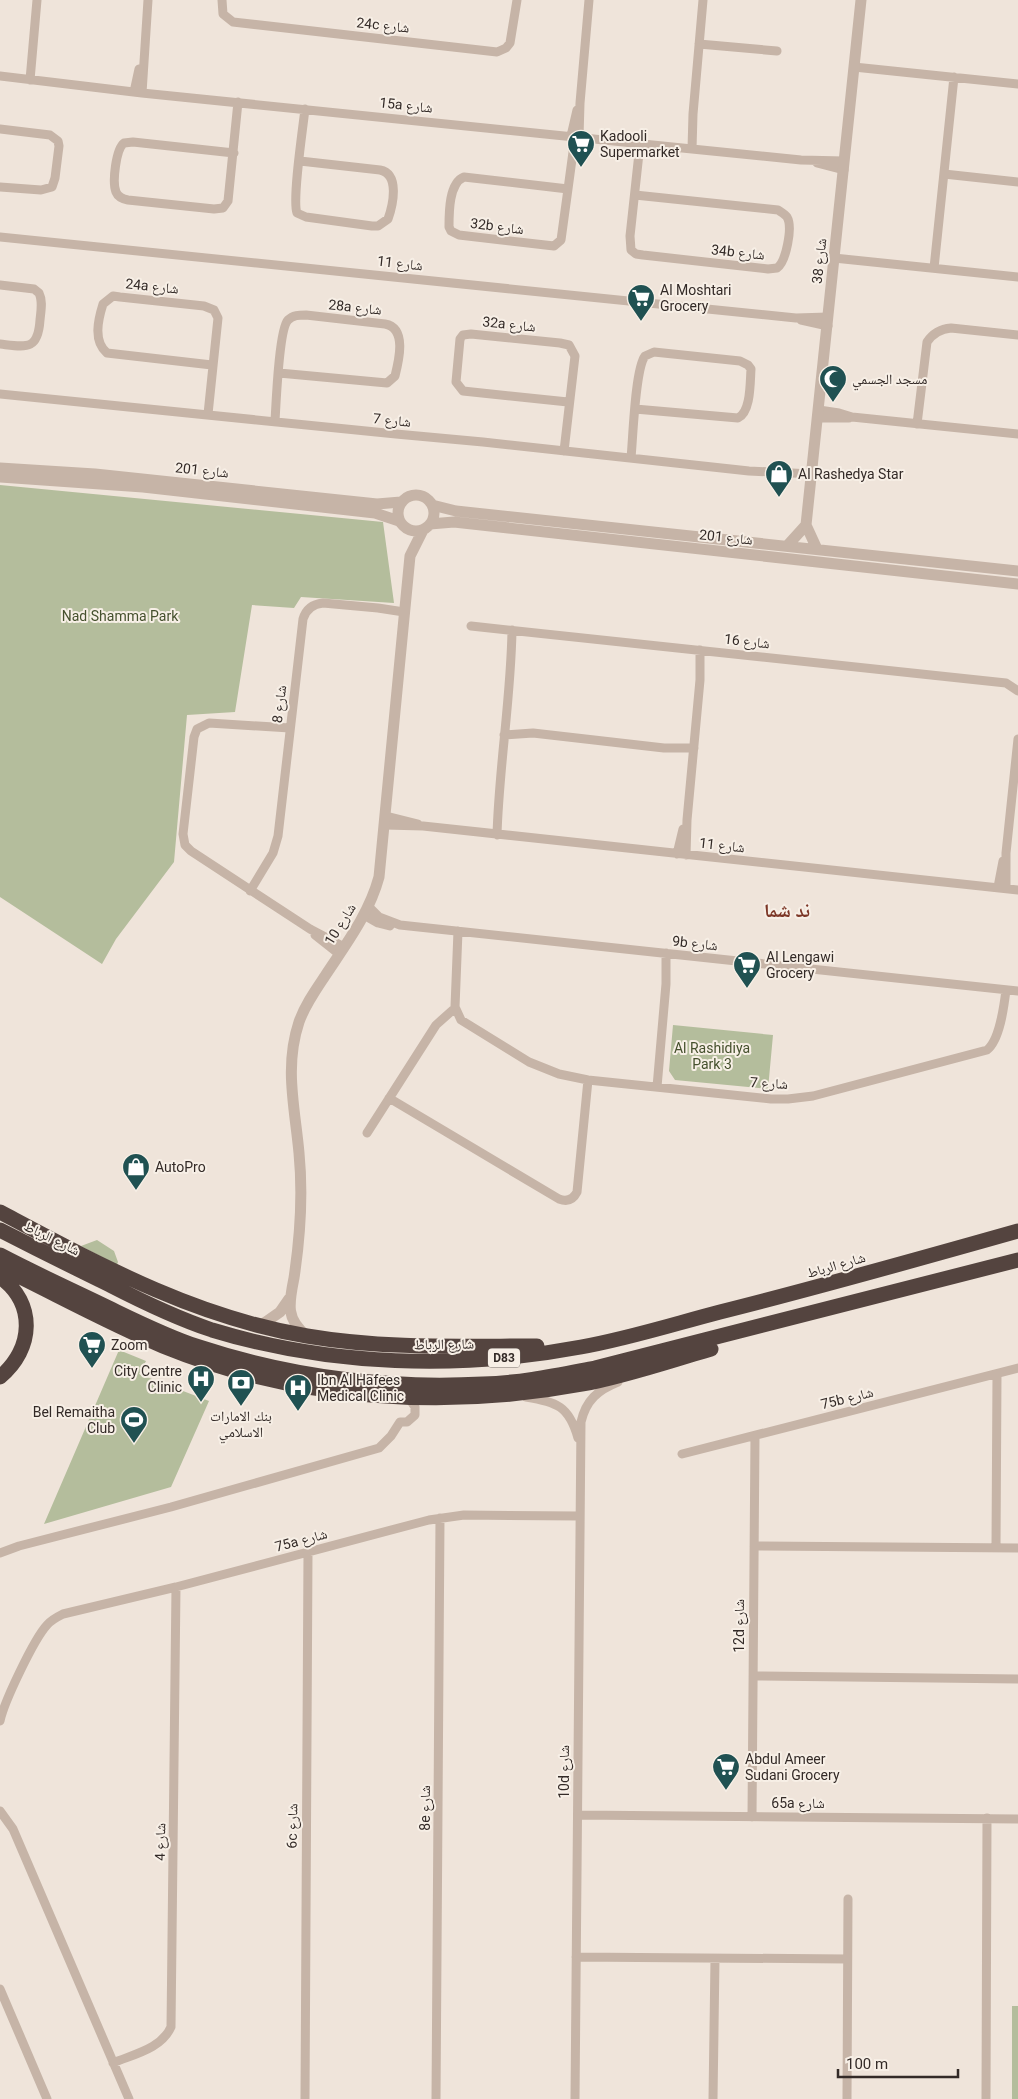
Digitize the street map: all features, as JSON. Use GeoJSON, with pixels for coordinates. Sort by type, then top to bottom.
{"type":"FeatureCollection","features":[{"type":"Feature","properties":{"kind":"highway"},"geometry":{"type":"LineString","coordinates":[[0,1212],[156,1292],[229,1318],[260,1326],[307,1336],[399,1345],[584,1347]]}},
{"type":"Feature","properties":{"kind":"highway","name":"شارع الرباط"},"geometry":{"type":"LineString","coordinates":[[0,1230],[160,1310],[210,1329],[281,1347],[338,1355],[431,1361],[508,1358],[584,1347],[806,1290],[1018,1231]]}},
{"type":"Feature","properties":{"kind":"highway","name":"D83"},"geometry":{"type":"LineString","coordinates":[[0,1254],[153,1328],[199,1347],[264,1366],[353,1381],[401,1384],[484,1384],[548,1377],[595,1368],[1018,1260]]}},
{"type":"Feature","properties":{"kind":"highway"},"geometry":{"type":"LineString","coordinates":[[0,1267],[126,1330],[165,1346],[212,1363],[282,1382],[346,1394],[408,1397],[511,1394],[584,1384],[656,1365],[752,1336],[811,1313]]}},
{"type":"Feature","properties":{"kind":"highway"},"geometry":{"type":"LineString","coordinates":[[0,1277],[9,1283],[20,1296],[26,1316],[26,1335],[20,1353],[10,1368],[0,1377]]}},
{"type":"Feature","properties":{"kind":"street"},"geometry":{"type":"LineString","coordinates":[[28,79],[37,0]]}},
{"type":"Feature","properties":{"kind":"street"},"geometry":{"type":"LineString","coordinates":[[138,92],[148,0]]}},
{"type":"Feature","properties":{"kind":"street","name":"24c شارع"},"geometry":{"type":"LineString","coordinates":[[222,0],[223,14],[233,22],[497,52],[506,48],[510,43],[517,0]]}},
{"type":"Feature","properties":{"kind":"street","name":"32b شارع"},"geometry":{"type":"LineString","coordinates":[[568,189],[464,177],[454,186],[449,227],[451,231],[459,235],[554,246],[561,240],[580,103],[590,0]]}},
{"type":"Feature","properties":{"kind":"street"},"geometry":{"type":"LineString","coordinates":[[689,149],[703,0]]}},
{"type":"Feature","properties":{"kind":"street","name":"شارع 38"},"geometry":{"type":"LineString","coordinates":[[806,526],[861,0]]}},
{"type":"Feature","properties":{"kind":"street"},"geometry":{"type":"LineString","coordinates":[[699,44],[776,51]]}},
{"type":"Feature","properties":{"kind":"street"},"geometry":{"type":"LineString","coordinates":[[854,66],[1018,84]]}},
{"type":"Feature","properties":{"kind":"street","name":"15a شارع"},"geometry":{"type":"LineString","coordinates":[[0,76],[844,165]]}},
{"type":"Feature","properties":{"kind":"street"},"geometry":{"type":"LineString","coordinates":[[934,268],[954,77]]}},
{"type":"Feature","properties":{"kind":"street"},"geometry":{"type":"LineString","coordinates":[[234,153],[133,142],[124,143],[118,150],[116,193],[119,197],[128,200],[214,209],[223,208],[228,201],[234,153],[238,102]]}},
{"type":"Feature","properties":{"kind":"street"},"geometry":{"type":"LineString","coordinates":[[300,161],[380,170],[389,173],[393,181],[388,219],[378,226],[301,216],[296,208],[300,161],[305,108]]}},
{"type":"Feature","properties":{"kind":"street"},"geometry":{"type":"LineString","coordinates":[[0,129],[50,135],[54,137],[60,146],[52,187],[42,190],[0,187]]}},
{"type":"Feature","properties":{"kind":"street","name":"34b شارع"},"geometry":{"type":"LineString","coordinates":[[634,195],[778,210],[788,218],[790,224],[784,261],[773,269],[636,254],[631,250],[629,244],[634,195],[640,144]]}},
{"type":"Feature","properties":{"kind":"street"},"geometry":{"type":"LineString","coordinates":[[944,174],[1018,182]]}},
{"type":"Feature","properties":{"kind":"street","name":"شارع 11"},"geometry":{"type":"LineString","coordinates":[[0,237],[828,321]]}},
{"type":"Feature","properties":{"kind":"street"},"geometry":{"type":"LineString","coordinates":[[834,258],[1018,277]]}},
{"type":"Feature","properties":{"kind":"street"},"geometry":{"type":"LineString","coordinates":[[0,286],[34,289],[39,293],[42,304],[39,332],[34,342],[25,346],[0,344]]}},
{"type":"Feature","properties":{"kind":"street","name":"24a شارع"},"geometry":{"type":"LineString","coordinates":[[208,414],[218,318],[214,310],[209,307],[113,296],[102,304],[98,340],[100,348],[107,353],[212,365]]}},
{"type":"Feature","properties":{"kind":"street","name":"28a شارع"},"geometry":{"type":"LineString","coordinates":[[275,422],[279,373],[283,327],[288,320],[296,316],[390,325],[395,327],[400,336],[395,376],[386,383],[279,373]]}},
{"type":"Feature","properties":{"kind":"street"},"geometry":{"type":"LineString","coordinates":[[917,424],[927,342],[933,334],[951,328],[1018,335]]}},
{"type":"Feature","properties":{"kind":"street","name":"32a شارع"},"geometry":{"type":"LineString","coordinates":[[564,451],[574,356],[569,345],[471,334],[463,335],[460,339],[456,382],[463,390],[568,402]]}},
{"type":"Feature","properties":{"kind":"street"},"geometry":{"type":"LineString","coordinates":[[631,458],[635,409],[640,366],[642,360],[649,353],[659,352],[740,361],[748,365],[750,369],[747,408],[738,418],[635,409]]}},
{"type":"Feature","properties":{"kind":"street","name":"شارع 7"},"geometry":{"type":"LineString","coordinates":[[0,394],[812,477]]}},
{"type":"Feature","properties":{"kind":"street"},"geometry":{"type":"LineString","coordinates":[[818,414],[834,412],[852,417],[1018,434]]}},
{"type":"Feature","properties":{"kind":"street","name":"شارع 201"},"geometry":{"type":"LineString","coordinates":[[0,468],[95,474],[377,504],[401,502]]}},
{"type":"Feature","properties":{"kind":"street","name":"شارع 201"},"geometry":{"type":"LineString","coordinates":[[0,478],[152,488],[375,513],[400,523]]}},
{"type":"Feature","properties":{"kind":"street"},"geometry":{"type":"LineString","coordinates":[[410,496],[420,496],[432,505],[434,513],[427,527],[411,531],[400,523],[398,511],[401,502],[410,496]]}},
{"type":"Feature","properties":{"kind":"street","name":"شارع 201"},"geometry":{"type":"LineString","coordinates":[[432,505],[456,511],[1018,571]]}},
{"type":"Feature","properties":{"kind":"street","name":"شارع 201"},"geometry":{"type":"LineString","coordinates":[[427,527],[454,522],[1018,584]]}},
{"type":"Feature","properties":{"kind":"street","name":"شارع 10"},"geometry":{"type":"LineString","coordinates":[[307,1336],[294,1323],[291,1315],[290,1298],[298,1237],[301,1180],[300,1154],[291,1094],[291,1056],[296,1032],[304,1009],[367,911],[379,877],[386,821],[410,556],[400,523]]}},
{"type":"Feature","properties":{"kind":"street"},"geometry":{"type":"LineString","coordinates":[[787,546],[806,526],[818,549]]}},
{"type":"Feature","properties":{"kind":"street","name":"شارع 10"},"geometry":{"type":"LineString","coordinates":[[410,556],[427,527]]}},
{"type":"Feature","properties":{"kind":"street","name":"شارع 8"},"geometry":{"type":"LineString","coordinates":[[248,889],[263,871],[273,853],[278,836],[303,620],[306,612],[315,605],[323,603],[405,609]]}},
{"type":"Feature","properties":{"kind":"street","name":"شارع 16"},"geometry":{"type":"LineString","coordinates":[[471,626],[1006,683],[1018,691]]}},
{"type":"Feature","properties":{"kind":"street"},"geometry":{"type":"LineString","coordinates":[[493,834],[515,630]]}},
{"type":"Feature","properties":{"kind":"street"},"geometry":{"type":"LineString","coordinates":[[682,854],[704,651]]}},
{"type":"Feature","properties":{"kind":"street"},"geometry":{"type":"LineString","coordinates":[[290,730],[210,723],[198,730],[194,737],[183,834],[185,845],[191,851],[342,951]]}},
{"type":"Feature","properties":{"kind":"street"},"geometry":{"type":"LineString","coordinates":[[505,731],[693,751]]}},
{"type":"Feature","properties":{"kind":"street"},"geometry":{"type":"LineString","coordinates":[[1002,888],[1018,740]]}},
{"type":"Feature","properties":{"kind":"street","name":"شارع 11"},"geometry":{"type":"LineString","coordinates":[[386,821],[1018,890]]}},
{"type":"Feature","properties":{"kind":"street","name":"9b شارع"},"geometry":{"type":"LineString","coordinates":[[367,911],[400,925],[1018,991]]}},
{"type":"Feature","properties":{"kind":"street"},"geometry":{"type":"LineString","coordinates":[[436,1025],[447,1019],[459,1018],[456,1008],[458,963],[462,932]]}},
{"type":"Feature","properties":{"kind":"street"},"geometry":{"type":"LineString","coordinates":[[654,1086],[669,954]]}},
{"type":"Feature","properties":{"kind":"street","name":"شارع 7"},"geometry":{"type":"LineString","coordinates":[[459,1018],[466,1025],[529,1062],[559,1074],[588,1080],[772,1099],[804,1097],[984,1051],[993,1045],[996,1038],[1003,990]]}},
{"type":"Feature","properties":{"kind":"street"},"geometry":{"type":"LineString","coordinates":[[367,1134],[436,1025],[456,1008]]}},
{"type":"Feature","properties":{"kind":"street"},"geometry":{"type":"LineString","coordinates":[[389,1098],[559,1199],[565,1200],[571,1199],[577,1192],[588,1080]]}},
{"type":"Feature","properties":{"kind":"street"},"geometry":{"type":"LineString","coordinates":[[260,1326],[280,1312],[290,1298]]}},
{"type":"Feature","properties":{"kind":"street","name":"10d شارع"},"geometry":{"type":"LineString","coordinates":[[574,2099],[578,1815],[579,1516],[580,1445],[583,1414],[590,1400],[602,1389],[656,1365]]}},
{"type":"Feature","properties":{"kind":"street","name":"75b شارع"},"geometry":{"type":"LineString","coordinates":[[682,1454],[1018,1368]]}},
{"type":"Feature","properties":{"kind":"street"},"geometry":{"type":"LineString","coordinates":[[996,1548],[997,1374]]}},
{"type":"Feature","properties":{"kind":"street","name":"10d شارع"},"geometry":{"type":"LineString","coordinates":[[511,1394],[542,1399],[558,1405],[569,1416],[580,1445]]}},
{"type":"Feature","properties":{"kind":"street"},"geometry":{"type":"LineString","coordinates":[[0,1553],[9,1548],[172,1507],[379,1448],[392,1436],[400,1422],[407,1422],[416,1415],[414,1406],[408,1397]]}},
{"type":"Feature","properties":{"kind":"street","name":"12d شارع"},"geometry":{"type":"LineString","coordinates":[[752,1817],[755,1436]]}},
{"type":"Feature","properties":{"kind":"street","name":"75a شارع"},"geometry":{"type":"LineString","coordinates":[[0,1721],[5,1704],[40,1634],[52,1620],[63,1614],[176,1587],[440,1518],[464,1515],[579,1516]]}},
{"type":"Feature","properties":{"kind":"street","name":"8e شارع"},"geometry":{"type":"LineString","coordinates":[[436,2099],[440,1518]]}},
{"type":"Feature","properties":{"kind":"street"},"geometry":{"type":"LineString","coordinates":[[754,1546],[1018,1548]]}},
{"type":"Feature","properties":{"kind":"street","name":"6c شارع"},"geometry":{"type":"LineString","coordinates":[[305,2099],[308,1553]]}},
{"type":"Feature","properties":{"kind":"street","name":"شارع 4"},"geometry":{"type":"LineString","coordinates":[[113,2062],[161,2042],[168,2035],[171,2027],[176,1587]]}},
{"type":"Feature","properties":{"kind":"street"},"geometry":{"type":"LineString","coordinates":[[753,1676],[1018,1679]]}},
{"type":"Feature","properties":{"kind":"street"},"geometry":{"type":"LineString","coordinates":[[0,1811],[13,1829],[129,2099]]}},
{"type":"Feature","properties":{"kind":"street","name":"65a شارع"},"geometry":{"type":"LineString","coordinates":[[578,1815],[1018,1819]]}},
{"type":"Feature","properties":{"kind":"street"},"geometry":{"type":"LineString","coordinates":[[986,2099],[987,1818]]}},
{"type":"Feature","properties":{"kind":"street"},"geometry":{"type":"LineString","coordinates":[[847,2099],[846,1959],[848,1899]]}},
{"type":"Feature","properties":{"kind":"street"},"geometry":{"type":"LineString","coordinates":[[576,1957],[846,1959]]}},
{"type":"Feature","properties":{"kind":"street"},"geometry":{"type":"LineString","coordinates":[[713,2099],[714,1959]]}},
{"type":"Feature","properties":{"kind":"street"},"geometry":{"type":"LineString","coordinates":[[0,1989],[47,2099]]}},
{"type":"Feature","properties":{"kind":"green space","name":"Nad Shamma Park"},"geometry":{"type":"Polygon","coordinates":[[[0,485],[383,522],[394,603],[301,597],[294,608],[252,605],[235,712],[187,715],[174,862],[116,939],[102,964],[0,897],[0,485]]]}},
{"type":"Feature","properties":{"kind":"green space","name":"Al Rashidiya Park 3"},"geometry":{"type":"Polygon","coordinates":[[[673,1025],[773,1035],[768,1089],[675,1080],[669,1071],[673,1025]]]}},
{"type":"Feature","properties":{"kind":"green space"},"geometry":{"type":"Polygon","coordinates":[[[97,1240],[114,1251],[118,1262],[117,1265],[81,1246],[97,1240]]]}},
{"type":"Feature","properties":{"kind":"green space","name":"Bel Remaitha Club"},"geometry":{"type":"Polygon","coordinates":[[[119,1350],[146,1361],[139,1374],[209,1401],[171,1487],[44,1524],[119,1350]]]}},
{"type":"Feature","properties":{"kind":"green space"},"geometry":{"type":"Polygon","coordinates":[[[1012,2006],[1018,2006],[1018,2099],[1012,2099],[1012,2006]]]}},
{"type":"Feature","properties":{"kind":"place","name":"Kadooli Supermarket"},"geometry":{"type":"Point","coordinates":[581,168]}},
{"type":"Feature","properties":{"kind":"place","name":"Al Moshtari Grocery"},"geometry":{"type":"Point","coordinates":[641,322]}},
{"type":"Feature","properties":{"kind":"place","name":"مسجد الجسمي"},"geometry":{"type":"Point","coordinates":[833,403]}},
{"type":"Feature","properties":{"kind":"place","name":"Al Rashedya Star"},"geometry":{"type":"Point","coordinates":[779,498]}},
{"type":"Feature","properties":{"kind":"place","name":"Al Lengawi Grocery"},"geometry":{"type":"Point","coordinates":[747,989]}},
{"type":"Feature","properties":{"kind":"place","name":"AutoPro"},"geometry":{"type":"Point","coordinates":[136,1191]}},
{"type":"Feature","properties":{"kind":"place","name":"Zoom"},"geometry":{"type":"Point","coordinates":[92,1369]}},
{"type":"Feature","properties":{"kind":"place","name":"City Centre Clinic"},"geometry":{"type":"Point","coordinates":[201,1403]}},
{"type":"Feature","properties":{"kind":"place","name":"بنك الامارات الاسلامي"},"geometry":{"type":"Point","coordinates":[241,1407]}},
{"type":"Feature","properties":{"kind":"place","name":"Ibn Al Hafees Medical Clinic"},"geometry":{"type":"Point","coordinates":[298,1412]}},
{"type":"Feature","properties":{"kind":"place","name":"Bel Remaitha Club"},"geometry":{"type":"Point","coordinates":[134,1444]}},
{"type":"Feature","properties":{"kind":"place","name":"Abdul Ameer Sudani Grocery"},"geometry":{"type":"Point","coordinates":[726,1791]}},
{"type":"Feature","properties":{"kind":"district","name":"ند شما"},"geometry":{"type":"Point","coordinates":[787,910]}}]}
